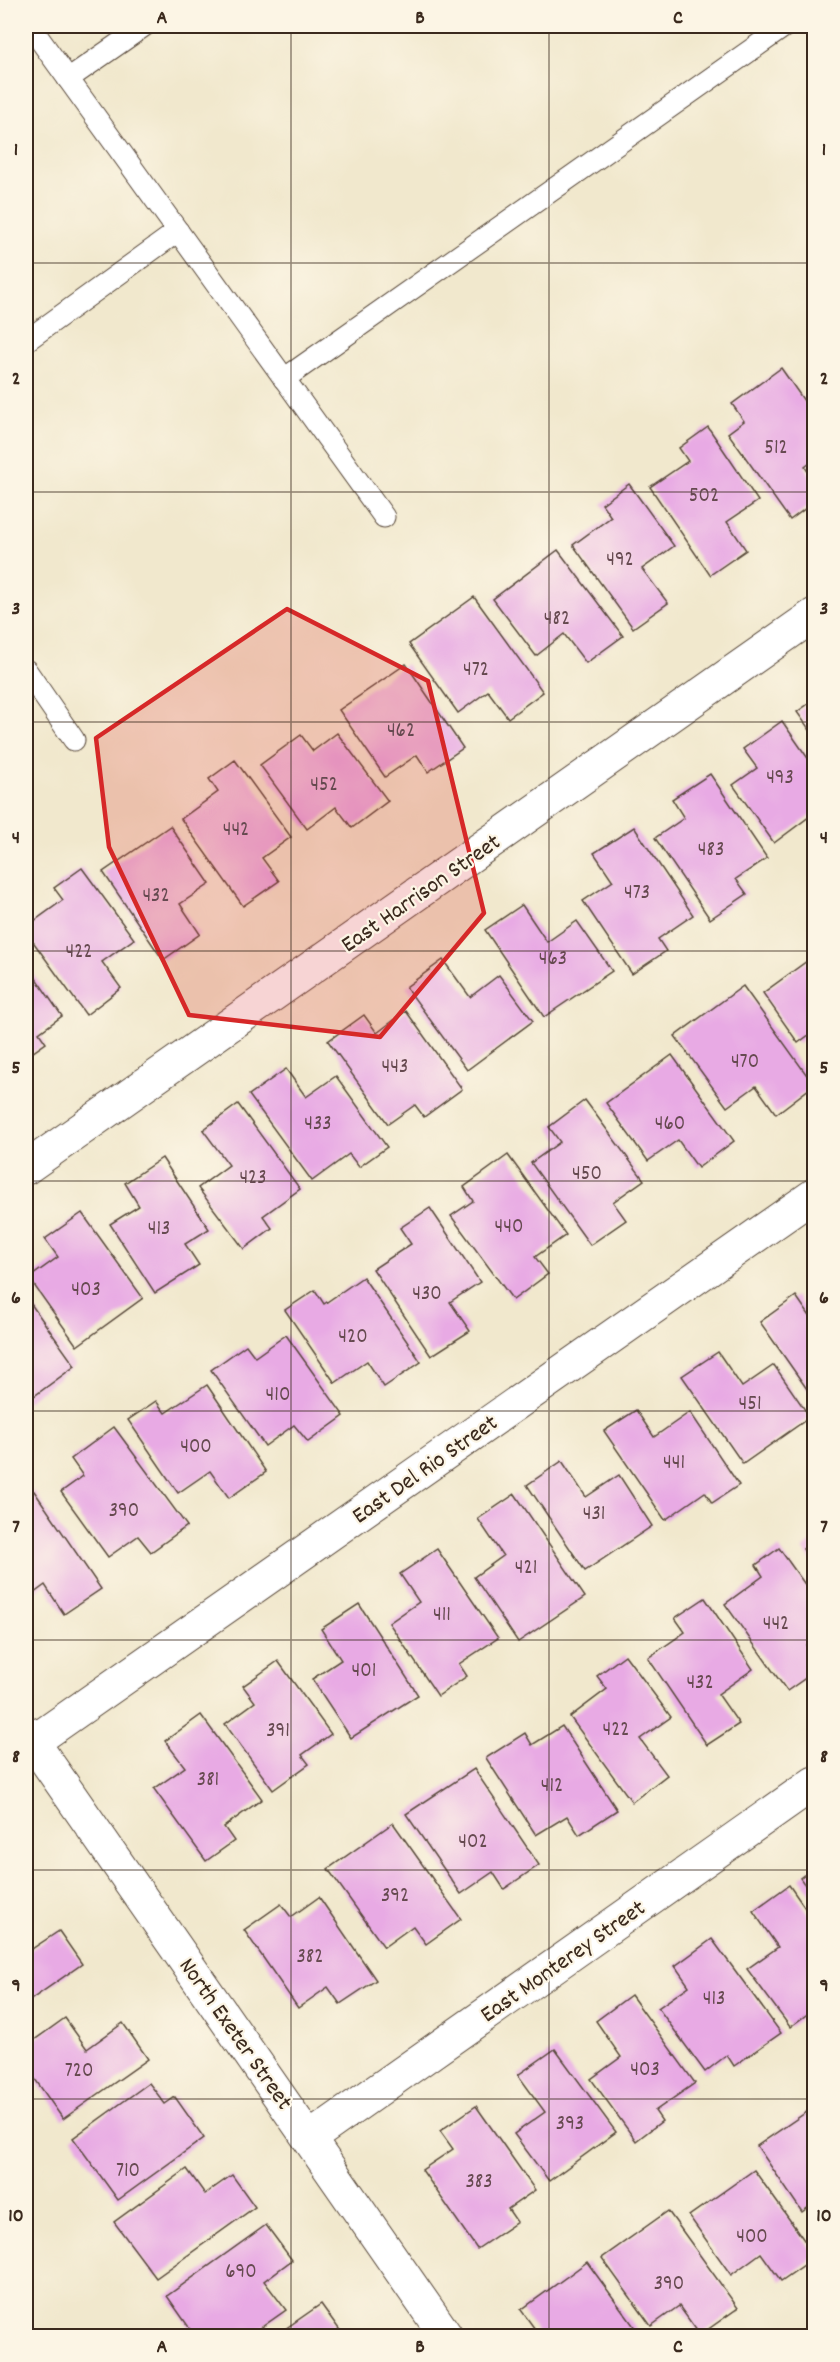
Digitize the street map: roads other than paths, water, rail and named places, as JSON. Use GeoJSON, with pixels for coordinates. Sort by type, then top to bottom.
{"type":"FeatureCollection","features":[{"type":"Feature","properties":{"kind":"street","name":"East Harrison Street"},"geometry":{"type":"LineString","coordinates":[[26,1168],[814,615]]}},
{"type":"Feature","properties":{"kind":"street","name":"East Del Rio Street"},"geometry":{"type":"LineString","coordinates":[[29,1737],[814,1194]]}},
{"type":"Feature","properties":{"kind":"street","name":"North Exeter Street"},"geometry":{"type":"LineString","coordinates":[[29,1737],[310,2138],[446,2337]]}},
{"type":"Feature","properties":{"kind":"street","name":"East Monterey Street"},"geometry":{"type":"LineString","coordinates":[[310,2138],[814,1783]]}},
{"type":"Feature","properties":{"kind":"lane"},"geometry":{"type":"LineString","coordinates":[[30,26],[384,517]]}},
{"type":"Feature","properties":{"kind":"lane"},"geometry":{"type":"LineString","coordinates":[[68,79],[144,26]]}},
{"type":"Feature","properties":{"kind":"lane"},"geometry":{"type":"LineString","coordinates":[[284,380],[785,26]]}},
{"type":"Feature","properties":{"kind":"lane"},"geometry":{"type":"LineString","coordinates":[[26,341],[178,231]]}},
{"type":"Feature","properties":{"kind":"lane"},"geometry":{"type":"LineString","coordinates":[[26,670],[74,740]]}}]}
